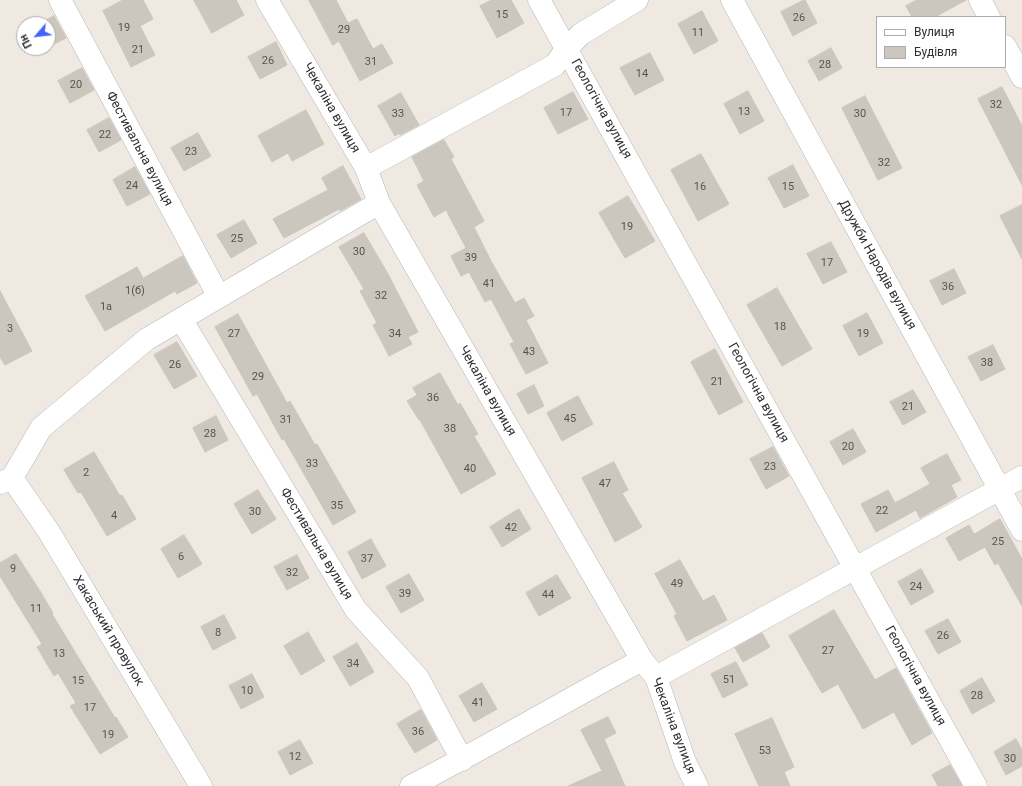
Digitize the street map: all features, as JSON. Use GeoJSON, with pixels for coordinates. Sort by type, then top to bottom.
{"type":"FeatureCollection","features":[{"type":"Feature","properties":{"kind":"street","name":"Фестивальна вулиця"},"geometry":{"type":"LineString","coordinates":[[60,0],[219,297]]}},
{"type":"Feature","properties":{"kind":"street","name":"Чекаліна вулиця"},"geometry":{"type":"LineString","coordinates":[[267,0],[366,168],[379,204],[642,660],[656,676],[685,762],[697,786]]}},
{"type":"Feature","properties":{"kind":"street","name":"Геологічна вулиця"},"geometry":{"type":"LineString","coordinates":[[539,0],[976,786]]}},
{"type":"Feature","properties":{"kind":"street"},"geometry":{"type":"LineString","coordinates":[[366,168],[554,65],[567,48],[581,34],[637,0]]}},
{"type":"Feature","properties":{"kind":"street","name":"Дружби Народів вулиця"},"geometry":{"type":"LineString","coordinates":[[732,0],[1022,530]]}},
{"type":"Feature","properties":{"kind":"street"},"geometry":{"type":"LineString","coordinates":[[980,0],[988,16]]}},
{"type":"Feature","properties":{"kind":"street"},"geometry":{"type":"LineString","coordinates":[[1006,48],[1022,77]]}},
{"type":"Feature","properties":{"kind":"street"},"geometry":{"type":"LineString","coordinates":[[6,480],[41,428],[147,339],[379,204]]}},
{"type":"Feature","properties":{"kind":"street","name":"Фестивальна вулиця"},"geometry":{"type":"LineString","coordinates":[[181,319],[356,610],[418,678],[462,760]]}},
{"type":"Feature","properties":{"kind":"street"},"geometry":{"type":"LineString","coordinates":[[656,676],[1022,477]]}},
{"type":"Feature","properties":{"kind":"street","name":"Хакаський провулок"},"geometry":{"type":"LineString","coordinates":[[6,480],[49,532],[201,786]]}},
{"type":"Feature","properties":{"kind":"street"},"geometry":{"type":"LineString","coordinates":[[411,786],[462,760],[642,660]]}},
{"type":"Feature","properties":{"kind":"building"},"geometry":{"type":"Polygon","coordinates":[[[123,0],[143,0],[153,19],[140,26],[155,55],[131,67],[103,11],[123,0]]]}},
{"type":"Feature","properties":{"kind":"building"},"geometry":{"type":"Polygon","coordinates":[[[194,0],[236,0],[244,15],[212,33],[194,0]]]}},
{"type":"Feature","properties":{"kind":"building"},"geometry":{"type":"Polygon","coordinates":[[[309,0],[336,0],[348,23],[357,19],[373,49],[382,44],[393,63],[360,81],[339,41],[333,45],[309,0]]]}},
{"type":"Feature","properties":{"kind":"building"},"geometry":{"type":"Polygon","coordinates":[[[492,0],[511,0],[524,23],[497,38],[480,6],[492,0]]]}},
{"type":"Feature","properties":{"kind":"building"},"geometry":{"type":"Polygon","coordinates":[[[804,0],[817,23],[793,36],[781,12],[804,0]]]}},
{"type":"Feature","properties":{"kind":"building"},"geometry":{"type":"Polygon","coordinates":[[[917,0],[966,0],[937,16],[911,16],[906,6],[917,0]]]}},
{"type":"Feature","properties":{"kind":"building"},"geometry":{"type":"Polygon","coordinates":[[[702,11],[718,41],[694,54],[678,24],[702,11]]]}},
{"type":"Feature","properties":{"kind":"building"},"geometry":{"type":"Polygon","coordinates":[[[56,20],[66,38],[56,43],[56,20]]]}},
{"type":"Feature","properties":{"kind":"building"},"geometry":{"type":"Polygon","coordinates":[[[276,42],[287,65],[260,79],[248,57],[276,42]]]}},
{"type":"Feature","properties":{"kind":"building"},"geometry":{"type":"Polygon","coordinates":[[[831,48],[842,68],[819,81],[808,61],[831,48]]]}},
{"type":"Feature","properties":{"kind":"building"},"geometry":{"type":"Polygon","coordinates":[[[650,53],[664,80],[635,95],[620,68],[650,53]]]}},
{"type":"Feature","properties":{"kind":"building"},"geometry":{"type":"Polygon","coordinates":[[[82,68],[94,90],[70,103],[58,81],[82,68]]]}},
{"type":"Feature","properties":{"kind":"building"},"geometry":{"type":"Polygon","coordinates":[[[1002,87],[1022,126],[1022,185],[978,99],[1002,87]]]}},
{"type":"Feature","properties":{"kind":"building"},"geometry":{"type":"Polygon","coordinates":[[[748,91],[764,121],[740,134],[724,104],[748,91]]]}},
{"type":"Feature","properties":{"kind":"building"},"geometry":{"type":"Polygon","coordinates":[[[573,92],[588,119],[558,134],[544,108],[573,92]]]}},
{"type":"Feature","properties":{"kind":"building"},"geometry":{"type":"Polygon","coordinates":[[[401,93],[419,125],[395,136],[378,106],[401,93]]]}},
{"type":"Feature","properties":{"kind":"building"},"geometry":{"type":"Polygon","coordinates":[[[865,96],[902,168],[878,180],[842,108],[865,96]]]}},
{"type":"Feature","properties":{"kind":"building"},"geometry":{"type":"Polygon","coordinates":[[[306,110],[324,144],[292,161],[288,153],[272,162],[258,136],[306,110]]]}},
{"type":"Feature","properties":{"kind":"building"},"geometry":{"type":"Polygon","coordinates":[[[109,118],[121,140],[99,152],[87,130],[109,118]]]}},
{"type":"Feature","properties":{"kind":"building"},"geometry":{"type":"Polygon","coordinates":[[[198,133],[211,156],[184,171],[171,148],[198,133]]]}},
{"type":"Feature","properties":{"kind":"building"},"geometry":{"type":"Polygon","coordinates":[[[444,140],[454,157],[451,159],[484,221],[474,227],[491,261],[515,303],[524,298],[534,316],[526,320],[548,363],[526,374],[510,344],[514,342],[491,299],[485,302],[469,272],[461,276],[451,256],[466,248],[446,210],[434,217],[417,185],[424,181],[412,157],[444,140]]]}},
{"type":"Feature","properties":{"kind":"building"},"geometry":{"type":"Polygon","coordinates":[[[701,154],[729,204],[698,221],[671,170],[701,154]]]}},
{"type":"Feature","properties":{"kind":"building"},"geometry":{"type":"Polygon","coordinates":[[[793,165],[809,196],[784,208],[768,178],[793,165]]]}},
{"type":"Feature","properties":{"kind":"building"},"geometry":{"type":"Polygon","coordinates":[[[343,166],[361,199],[340,211],[339,209],[284,238],[273,219],[328,190],[322,178],[343,166]]]}},
{"type":"Feature","properties":{"kind":"building"},"geometry":{"type":"Polygon","coordinates":[[[135,167],[150,194],[127,206],[113,180],[135,167]]]}},
{"type":"Feature","properties":{"kind":"building"},"geometry":{"type":"Polygon","coordinates":[[[628,196],[655,241],[625,258],[599,213],[628,196]]]}},
{"type":"Feature","properties":{"kind":"building"},"geometry":{"type":"Polygon","coordinates":[[[1022,205],[1022,259],[1000,216],[1022,205]]]}},
{"type":"Feature","properties":{"kind":"building"},"geometry":{"type":"Polygon","coordinates":[[[244,220],[257,243],[231,258],[217,235],[244,220]]]}},
{"type":"Feature","properties":{"kind":"building"},"geometry":{"type":"Polygon","coordinates":[[[364,233],[388,274],[418,332],[408,337],[412,344],[389,356],[373,325],[377,323],[360,291],[364,289],[339,247],[364,233]]]}},
{"type":"Feature","properties":{"kind":"building"},"geometry":{"type":"Polygon","coordinates":[[[831,242],[847,272],[823,284],[807,254],[831,242]]]}},
{"type":"Feature","properties":{"kind":"building"},"geometry":{"type":"Polygon","coordinates":[[[183,256],[197,283],[177,294],[175,291],[105,331],[85,296],[137,267],[143,278],[183,256]]]}},
{"type":"Feature","properties":{"kind":"building"},"geometry":{"type":"Polygon","coordinates":[[[954,269],[966,293],[942,305],[930,281],[954,269]]]}},
{"type":"Feature","properties":{"kind":"building"},"geometry":{"type":"Polygon","coordinates":[[[777,288],[812,349],[782,366],[747,305],[777,288]]]}},
{"type":"Feature","properties":{"kind":"building"},"geometry":{"type":"Polygon","coordinates":[[[0,291],[32,351],[5,365],[0,357],[0,291]]]}},
{"type":"Feature","properties":{"kind":"building"},"geometry":{"type":"Polygon","coordinates":[[[867,313],[883,343],[859,356],[843,326],[867,313]]]}},
{"type":"Feature","properties":{"kind":"building"},"geometry":{"type":"Polygon","coordinates":[[[238,314],[287,403],[290,401],[315,445],[317,444],[356,512],[333,525],[284,439],[282,440],[257,394],[253,396],[215,327],[238,314]]]}},
{"type":"Feature","properties":{"kind":"building"},"geometry":{"type":"Polygon","coordinates":[[[177,342],[197,376],[174,389],[154,355],[177,342]]]}},
{"type":"Feature","properties":{"kind":"building"},"geometry":{"type":"Polygon","coordinates":[[[993,345],[1005,369],[981,381],[968,357],[993,345]]]}},
{"type":"Feature","properties":{"kind":"building"},"geometry":{"type":"Polygon","coordinates":[[[715,349],[743,402],[719,415],[691,362],[715,349]]]}},
{"type":"Feature","properties":{"kind":"building"},"geometry":{"type":"Polygon","coordinates":[[[440,373],[458,405],[460,403],[478,434],[474,436],[496,474],[461,494],[420,420],[407,401],[417,395],[413,388],[440,373]]]}},
{"type":"Feature","properties":{"kind":"building"},"geometry":{"type":"Polygon","coordinates":[[[534,385],[544,406],[528,414],[517,394],[534,385]]]}},
{"type":"Feature","properties":{"kind":"building"},"geometry":{"type":"Polygon","coordinates":[[[913,390],[926,412],[903,425],[890,402],[913,390]]]}},
{"type":"Feature","properties":{"kind":"building"},"geometry":{"type":"Polygon","coordinates":[[[578,396],[593,424],[562,441],[547,413],[578,396]]]}},
{"type":"Feature","properties":{"kind":"building"},"geometry":{"type":"Polygon","coordinates":[[[216,416],[228,440],[205,452],[193,428],[216,416]]]}},
{"type":"Feature","properties":{"kind":"building"},"geometry":{"type":"Polygon","coordinates":[[[853,429],[866,452],[843,465],[830,442],[853,429]]]}},
{"type":"Feature","properties":{"kind":"building"},"geometry":{"type":"Polygon","coordinates":[[[773,447],[789,476],[766,489],[750,459],[773,447]]]}},
{"type":"Feature","properties":{"kind":"building"},"geometry":{"type":"Polygon","coordinates":[[[94,452],[120,496],[122,495],[136,519],[107,536],[81,492],[78,493],[64,470],[94,452]]]}},
{"type":"Feature","properties":{"kind":"building"},"geometry":{"type":"Polygon","coordinates":[[[947,454],[961,480],[951,485],[957,497],[920,518],[916,510],[876,532],[861,504],[888,490],[895,503],[930,484],[921,468],[947,454]]]}},
{"type":"Feature","properties":{"kind":"building"},"geometry":{"type":"Polygon","coordinates":[[[614,462],[628,490],[622,493],[642,527],[615,542],[582,478],[614,462]]]}},
{"type":"Feature","properties":{"kind":"building"},"geometry":{"type":"Polygon","coordinates":[[[258,490],[276,519],[252,534],[234,504],[258,490]]]}},
{"type":"Feature","properties":{"kind":"building"},"geometry":{"type":"Polygon","coordinates":[[[519,509],[531,529],[502,547],[490,527],[519,509]]]}},
{"type":"Feature","properties":{"kind":"building"},"geometry":{"type":"Polygon","coordinates":[[[1000,519],[1022,559],[1022,606],[998,563],[995,565],[985,547],[959,561],[946,538],[969,525],[974,534],[1000,519]]]}},
{"type":"Feature","properties":{"kind":"building"},"geometry":{"type":"Polygon","coordinates":[[[184,535],[202,564],[178,578],[161,549],[184,535]]]}},
{"type":"Feature","properties":{"kind":"building"},"geometry":{"type":"Polygon","coordinates":[[[371,539],[386,566],[362,579],[348,552],[371,539]]]}},
{"type":"Feature","properties":{"kind":"building"},"geometry":{"type":"Polygon","coordinates":[[[16,554],[128,737],[100,754],[70,706],[76,703],[58,673],[54,676],[37,647],[42,644],[0,576],[0,563],[16,554]]]}},
{"type":"Feature","properties":{"kind":"building"},"geometry":{"type":"Polygon","coordinates":[[[297,555],[309,578],[287,590],[274,567],[297,555]]]}},
{"type":"Feature","properties":{"kind":"building"},"geometry":{"type":"Polygon","coordinates":[[[680,560],[703,601],[714,595],[727,620],[687,641],[674,616],[677,614],[655,574],[680,560]]]}},
{"type":"Feature","properties":{"kind":"building"},"geometry":{"type":"Polygon","coordinates":[[[921,569],[934,592],[911,605],[898,582],[921,569]]]}},
{"type":"Feature","properties":{"kind":"building"},"geometry":{"type":"Polygon","coordinates":[[[409,574],[424,600],[401,613],[386,587],[409,574]]]}},
{"type":"Feature","properties":{"kind":"building"},"geometry":{"type":"Polygon","coordinates":[[[557,575],[571,598],[539,616],[526,593],[557,575]]]}},
{"type":"Feature","properties":{"kind":"building"},"geometry":{"type":"Polygon","coordinates":[[[834,610],[875,680],[896,668],[932,733],[912,745],[894,712],[863,729],[838,684],[822,693],[789,636],[834,610]]]}},
{"type":"Feature","properties":{"kind":"building"},"geometry":{"type":"Polygon","coordinates":[[[224,615],[236,638],[213,650],[201,627],[224,615]]]}},
{"type":"Feature","properties":{"kind":"building"},"geometry":{"type":"Polygon","coordinates":[[[948,619],[961,642],[938,654],[925,631],[948,619]]]}},
{"type":"Feature","properties":{"kind":"building"},"geometry":{"type":"Polygon","coordinates":[[[308,632],[325,661],[301,675],[284,646],[308,632]]]}},
{"type":"Feature","properties":{"kind":"building"},"geometry":{"type":"Polygon","coordinates":[[[762,633],[770,647],[743,662],[735,648],[762,633]]]}},
{"type":"Feature","properties":{"kind":"building"},"geometry":{"type":"Polygon","coordinates":[[[357,643],[374,672],[350,686],[333,657],[357,643]]]}},
{"type":"Feature","properties":{"kind":"building"},"geometry":{"type":"Polygon","coordinates":[[[736,662],[748,685],[723,698],[711,674],[736,662]]]}},
{"type":"Feature","properties":{"kind":"building"},"geometry":{"type":"Polygon","coordinates":[[[252,674],[264,697],[241,709],[229,686],[252,674]]]}},
{"type":"Feature","properties":{"kind":"building"},"geometry":{"type":"Polygon","coordinates":[[[982,678],[995,701],[972,714],[960,691],[982,678]]]}},
{"type":"Feature","properties":{"kind":"building"},"geometry":{"type":"Polygon","coordinates":[[[482,683],[497,709],[474,722],[459,696],[482,683]]]}},
{"type":"Feature","properties":{"kind":"building"},"geometry":{"type":"Polygon","coordinates":[[[421,710],[437,740],[415,753],[397,724],[421,710]]]}},
{"type":"Feature","properties":{"kind":"building"},"geometry":{"type":"Polygon","coordinates":[[[608,717],[616,733],[604,739],[625,786],[568,786],[602,771],[581,730],[608,717]]]}},
{"type":"Feature","properties":{"kind":"building"},"geometry":{"type":"Polygon","coordinates":[[[772,718],[794,767],[784,772],[790,786],[759,786],[735,734],[772,718]]]}},
{"type":"Feature","properties":{"kind":"building"},"geometry":{"type":"Polygon","coordinates":[[[1016,739],[1022,750],[1022,766],[1006,775],[994,752],[1016,739]]]}},
{"type":"Feature","properties":{"kind":"building"},"geometry":{"type":"Polygon","coordinates":[[[300,740],[313,763],[290,775],[278,752],[300,740]]]}},
{"type":"Feature","properties":{"kind":"building"},"geometry":{"type":"Polygon","coordinates":[[[950,765],[962,786],[938,786],[932,775],[950,765]]]}}]}
